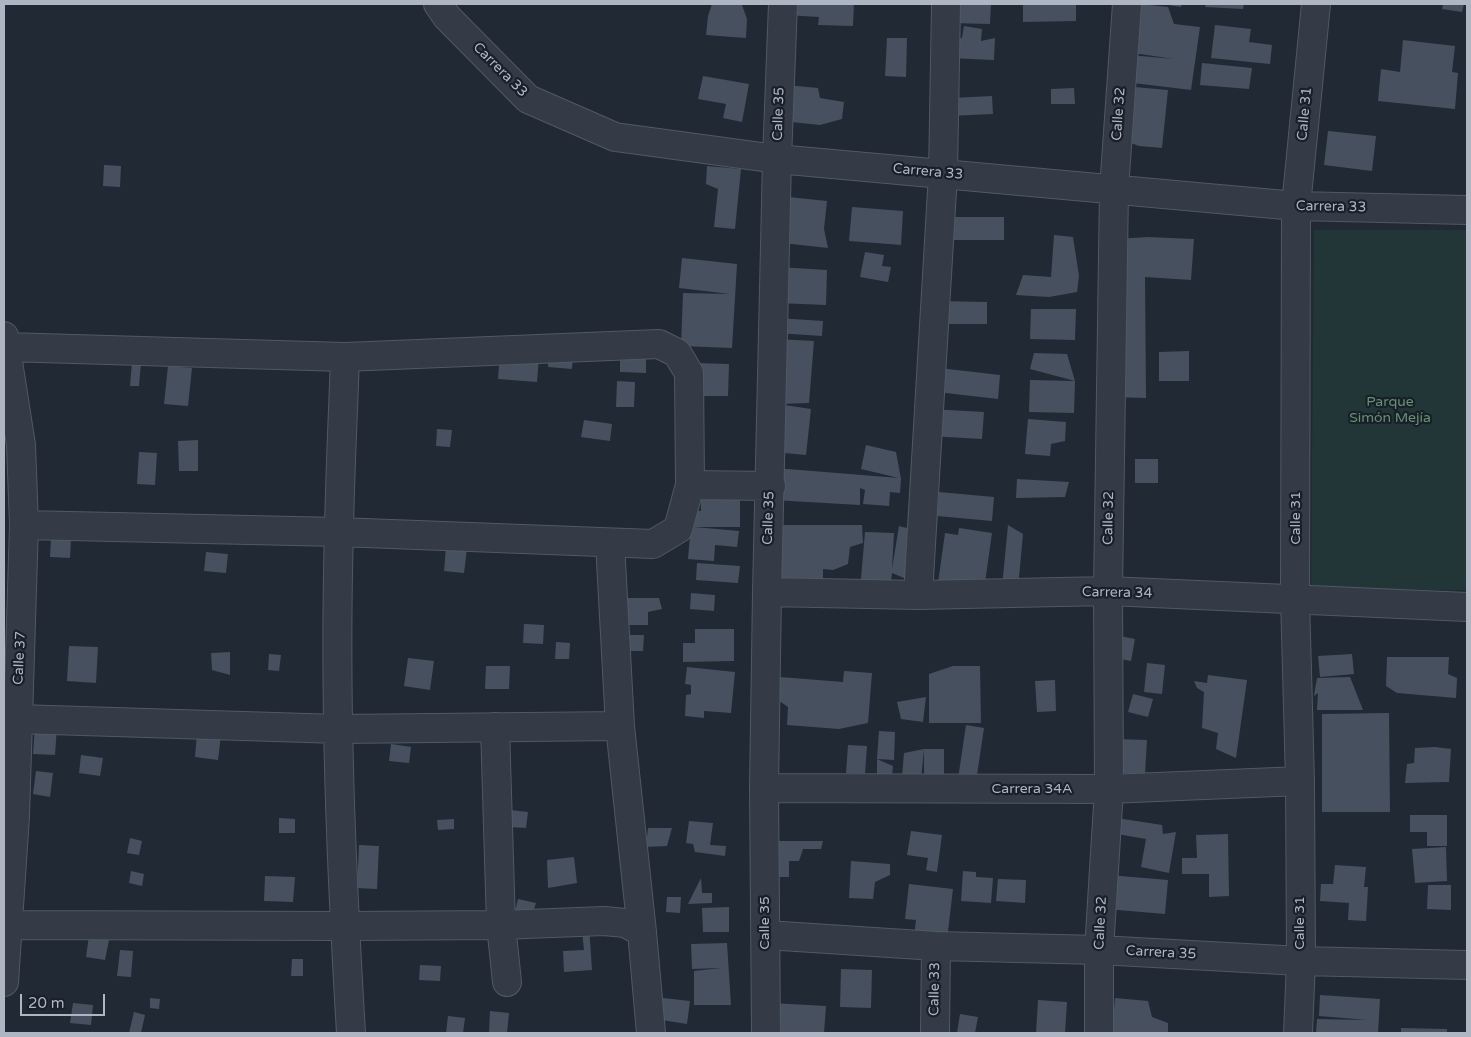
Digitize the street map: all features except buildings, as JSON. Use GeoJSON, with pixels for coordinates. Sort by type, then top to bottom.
{"type":"FeatureCollection","features":[{"type":"Feature","properties":{"kind":"street","name":"Calle 35"},"geometry":{"type":"LineString","coordinates":[[766,1033],[764,788],[767,592],[771,486],[777,159],[783,4]]}},
{"type":"Feature","properties":{"kind":"street"},"geometry":{"type":"LineString","coordinates":[[918,595],[943,174],[946,4]]}},
{"type":"Feature","properties":{"kind":"street","name":"Calle 32"},"geometry":{"type":"LineString","coordinates":[[1099,1033],[1100,950],[1109,788],[1108,591],[1114,189],[1127,4]]}},
{"type":"Feature","properties":{"kind":"street","name":"Calle 31"},"geometry":{"type":"LineString","coordinates":[[1298,1033],[1300,781],[1296,598],[1296,206],[1316,4]]}},
{"type":"Feature","properties":{"kind":"street","name":"Carrera 33"},"geometry":{"type":"LineString","coordinates":[[446,8],[528,99],[615,137],[777,159],[1296,206],[1467,210]]}},
{"type":"Feature","properties":{"kind":"street"},"geometry":{"type":"LineString","coordinates":[[5,341],[345,357],[659,344],[678,353],[689,373],[690,486],[678,529],[653,544],[339,532],[24,525]]}},
{"type":"Feature","properties":{"kind":"street","name":"Calle 37"},"geometry":{"type":"LineString","coordinates":[[4,982],[15,816],[24,525],[21,445],[5,341]]}},
{"type":"Feature","properties":{"kind":"street"},"geometry":{"type":"LineString","coordinates":[[345,357],[339,532],[339,729],[344,926],[351,1033]]}},
{"type":"Feature","properties":{"kind":"street"},"geometry":{"type":"LineString","coordinates":[[690,486],[771,486]]}},
{"type":"Feature","properties":{"kind":"street"},"geometry":{"type":"LineString","coordinates":[[610,543],[620,726],[642,932],[650,1033]]}},
{"type":"Feature","properties":{"kind":"street","name":"Carrera 34"},"geometry":{"type":"LineString","coordinates":[[767,592],[918,595],[1108,591],[1467,607]]}},
{"type":"Feature","properties":{"kind":"street"},"geometry":{"type":"LineString","coordinates":[[18,719],[339,729],[620,726]]}},
{"type":"Feature","properties":{"kind":"street"},"geometry":{"type":"LineString","coordinates":[[495,727],[501,925],[507,982]]}},
{"type":"Feature","properties":{"kind":"street","name":"Carrera 34A"},"geometry":{"type":"LineString","coordinates":[[764,788],[1109,788],[1300,781]]}},
{"type":"Feature","properties":{"kind":"street"},"geometry":{"type":"LineString","coordinates":[[8,925],[501,925],[604,921],[626,923],[642,932]]}},
{"type":"Feature","properties":{"kind":"street","name":"Carrera 35"},"geometry":{"type":"LineString","coordinates":[[766,935],[936,946],[1100,950],[1300,962],[1467,964]]}},
{"type":"Feature","properties":{"kind":"street","name":"Calle 33"},"geometry":{"type":"LineString","coordinates":[[934,1033],[936,946]]}},
{"type":"Feature","properties":{"kind":"green space","name":"Parque Simón Mejía"},"geometry":{"type":"Polygon","coordinates":[[[1314,230],[1467,230],[1467,590],[1311,589],[1314,230]]]}}]}
